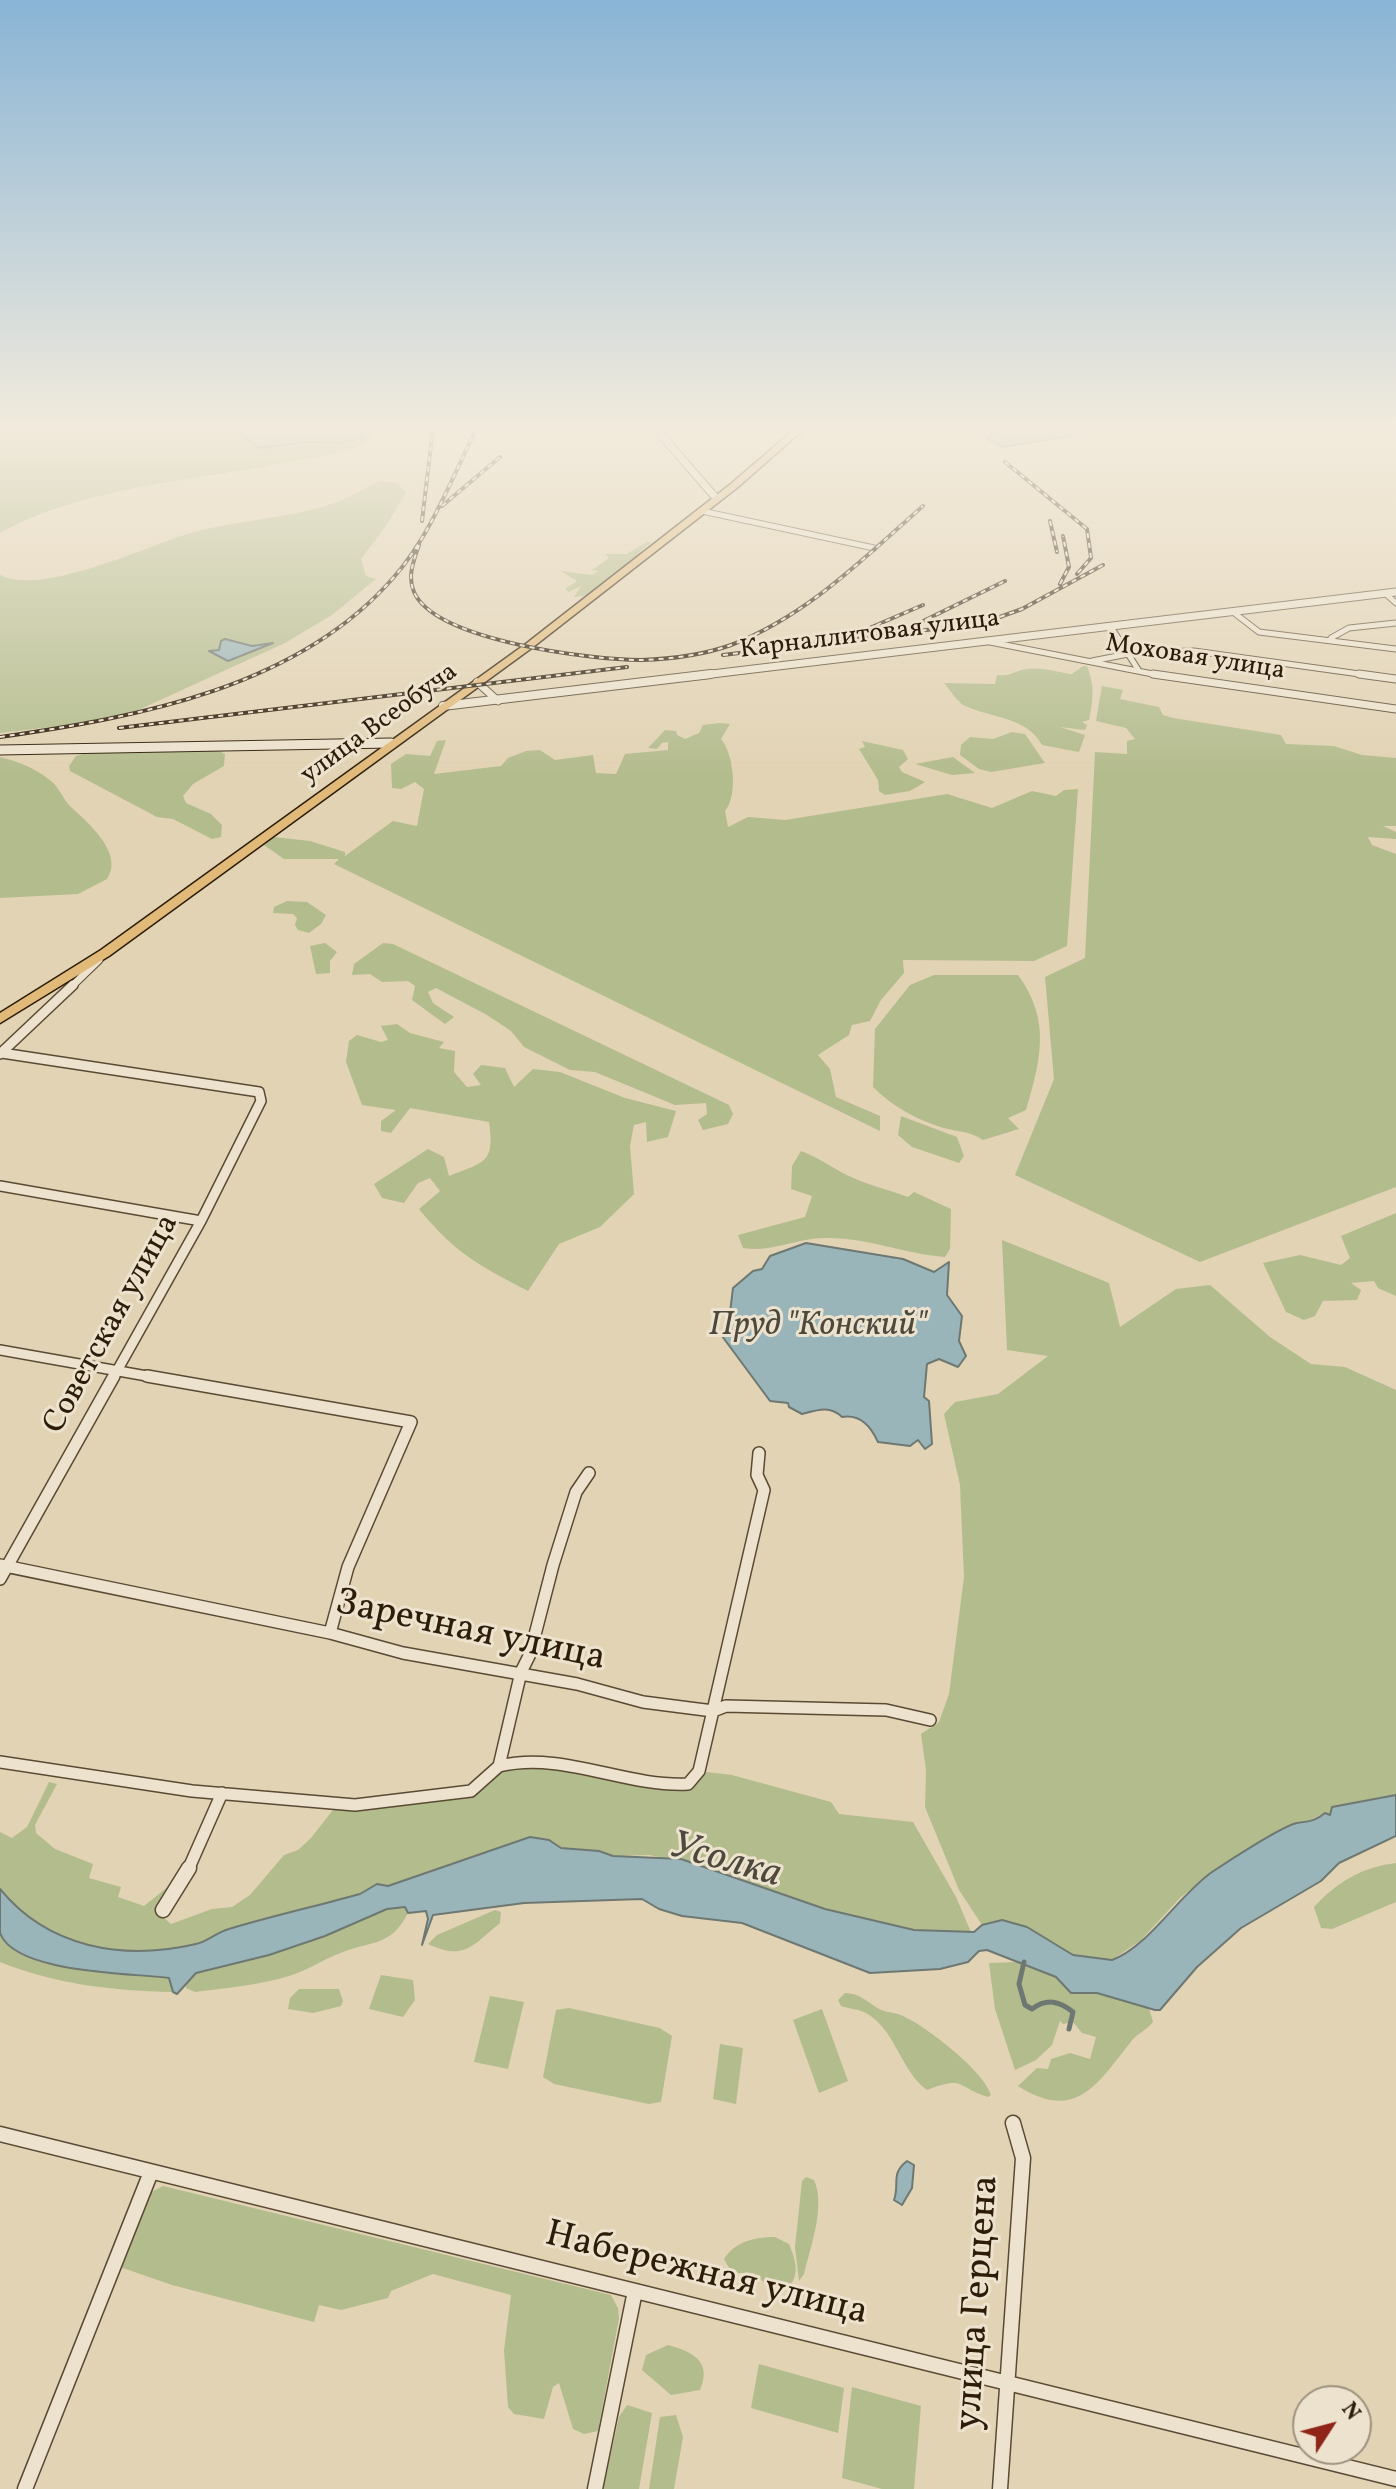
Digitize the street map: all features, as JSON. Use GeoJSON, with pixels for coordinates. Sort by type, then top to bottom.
{"type":"FeatureCollection","features":[{"type":"Feature","properties":{"kind":"main road","name":"улица Всеобуча"},"geometry":{"type":"LineString","coordinates":[[0,1019],[65,986],[105,953],[593,598],[660,544]]}},
{"type":"Feature","properties":{"kind":"main road"},"geometry":{"type":"LineString","coordinates":[[0,750],[391,743]]}},
{"type":"Feature","properties":{"kind":"street"},"geometry":{"type":"LineString","coordinates":[[856,544],[874,548]]}},
{"type":"Feature","properties":{"kind":"street","name":"Карналлитовая улица"},"geometry":{"type":"LineString","coordinates":[[443,706],[1396,592]]}},
{"type":"Feature","properties":{"kind":"street"},"geometry":{"type":"LineString","coordinates":[[1386,594],[1396,603]]}},
{"type":"Feature","properties":{"kind":"street"},"geometry":{"type":"LineString","coordinates":[[1233,612],[1259,632],[1331,638],[1396,649]]}},
{"type":"Feature","properties":{"kind":"street"},"geometry":{"type":"LineString","coordinates":[[1331,638],[1349,628],[1396,623]]}},
{"type":"Feature","properties":{"kind":"street"},"geometry":{"type":"LineString","coordinates":[[1111,627],[1139,671]]}},
{"type":"Feature","properties":{"kind":"street","name":"Моховая улица"},"geometry":{"type":"LineString","coordinates":[[990,642],[1086,663],[1396,709]]}},
{"type":"Feature","properties":{"kind":"street"},"geometry":{"type":"LineString","coordinates":[[1086,663],[1128,651],[1194,651],[1396,679]]}},
{"type":"Feature","properties":{"kind":"street"},"geometry":{"type":"LineString","coordinates":[[477,682],[495,702]]}},
{"type":"Feature","properties":{"kind":"street"},"geometry":{"type":"LineString","coordinates":[[1,1054],[65,986]]}},
{"type":"Feature","properties":{"kind":"street","name":"Советская улица"},"geometry":{"type":"LineString","coordinates":[[0,1579],[3,1566],[201,1221],[261,1101],[259,1092],[1,1054]]}},
{"type":"Feature","properties":{"kind":"street"},"geometry":{"type":"LineString","coordinates":[[0,1186],[201,1221]]}},
{"type":"Feature","properties":{"kind":"street"},"geometry":{"type":"LineString","coordinates":[[0,1350],[411,1422],[348,1567],[330,1633]]}},
{"type":"Feature","properties":{"kind":"street"},"geometry":{"type":"LineString","coordinates":[[0,1762],[222,1793],[355,1805],[471,1791],[499,1766],[512,1761],[547,1761],[622,1779],[675,1786],[688,1784],[699,1771],[764,1490],[757,1475],[759,1453]]}},
{"type":"Feature","properties":{"kind":"street"},"geometry":{"type":"LineString","coordinates":[[499,1766],[521,1672],[530,1654],[576,1492],[589,1473]]}},
{"type":"Feature","properties":{"kind":"street","name":"Заречная улица"},"geometry":{"type":"LineString","coordinates":[[3,1566],[330,1633],[403,1653],[521,1672],[643,1702],[713,1711],[726,1706],[886,1710],[930,1720]]}},
{"type":"Feature","properties":{"kind":"street"},"geometry":{"type":"LineString","coordinates":[[163,1910],[186,1874],[222,1793]]}},
{"type":"Feature","properties":{"kind":"street","name":"улица Герцена"},"geometry":{"type":"LineString","coordinates":[[1000,2489],[1005,2382],[1023,2158],[1013,2123]]}},
{"type":"Feature","properties":{"kind":"street","name":"Набережная улица"},"geometry":{"type":"LineString","coordinates":[[0,2134],[1396,2479]]}},
{"type":"Feature","properties":{"kind":"street"},"geometry":{"type":"LineString","coordinates":[[25,2489],[151,2172]]}},
{"type":"Feature","properties":{"kind":"street"},"geometry":{"type":"LineString","coordinates":[[595,2489],[635,2291]]}},
{"type":"Feature","properties":{"kind":"green space"},"geometry":{"type":"Polygon","coordinates":[[[160,544],[372,544],[361,559],[366,576],[376,579],[332,615],[285,643],[136,711],[69,725],[0,733],[0,575],[19,580],[42,579],[96,567],[160,544]]]}},
{"type":"Feature","properties":{"kind":"green space"},"geometry":{"type":"Polygon","coordinates":[[[643,544],[650,544],[596,591],[574,597],[581,586],[569,592],[565,589],[577,581],[561,571],[592,575],[598,571],[592,570],[609,558],[605,554],[627,554],[643,544]]]}},
{"type":"Feature","properties":{"kind":"green space"},"geometry":{"type":"Polygon","coordinates":[[[1087,666],[1090,673],[1092,687],[1089,720],[1082,722],[1087,725],[1085,730],[1060,727],[1085,735],[1079,752],[1042,745],[1018,724],[965,706],[944,683],[995,684],[997,675],[1040,669],[1072,674],[1087,666]]]}},
{"type":"Feature","properties":{"kind":"green space"},"geometry":{"type":"Polygon","coordinates":[[[1102,686],[1123,690],[1120,699],[1159,707],[1163,715],[1173,718],[1281,735],[1286,744],[1334,746],[1362,755],[1396,758],[1396,826],[1383,826],[1396,832],[1396,839],[1368,837],[1372,845],[1396,854],[1396,1187],[1200,1262],[1015,1175],[1054,1079],[1045,977],[1085,958],[1095,752],[1127,754],[1127,741],[1135,739],[1126,728],[1096,721],[1102,686]]]}},
{"type":"Feature","properties":{"kind":"green space"},"geometry":{"type":"Polygon","coordinates":[[[730,724],[721,739],[729,754],[733,775],[732,796],[725,811],[728,827],[748,817],[785,820],[947,794],[992,808],[1032,791],[1056,796],[1064,790],[1078,789],[1067,946],[1034,961],[903,960],[904,973],[881,1000],[870,1021],[852,1025],[849,1035],[818,1055],[830,1069],[836,1097],[880,1116],[880,1131],[334,864],[339,859],[284,859],[264,845],[274,837],[310,841],[345,852],[345,856],[393,821],[417,826],[424,789],[415,782],[401,789],[392,788],[391,764],[406,754],[430,756],[437,741],[446,740],[434,774],[501,766],[508,758],[526,751],[540,750],[555,760],[593,755],[596,773],[616,774],[625,754],[668,750],[668,742],[657,749],[648,748],[665,730],[676,731],[685,739],[699,733],[703,725],[730,724]]]}},
{"type":"Feature","properties":{"kind":"green space"},"geometry":{"type":"Polygon","coordinates":[[[1012,732],[1025,734],[1045,763],[991,772],[979,769],[960,755],[961,745],[970,737],[993,739],[1012,732]]]}},
{"type":"Feature","properties":{"kind":"green space"},"geometry":{"type":"Polygon","coordinates":[[[862,741],[903,750],[908,759],[899,767],[902,772],[925,782],[910,791],[885,795],[879,791],[878,780],[859,749],[865,747],[862,741]]]}},
{"type":"Feature","properties":{"kind":"green space"},"geometry":{"type":"Polygon","coordinates":[[[217,750],[225,754],[224,766],[193,784],[183,796],[186,803],[211,814],[222,825],[221,837],[212,839],[173,819],[157,817],[70,771],[69,766],[76,756],[86,753],[217,750]]]}},
{"type":"Feature","properties":{"kind":"green space"},"geometry":{"type":"Polygon","coordinates":[[[0,757],[27,766],[54,784],[107,848],[111,869],[107,879],[78,894],[0,898],[0,757]]]}},
{"type":"Feature","properties":{"kind":"green space"},"geometry":{"type":"Polygon","coordinates":[[[953,757],[975,773],[952,775],[915,764],[953,757]]]}},
{"type":"Feature","properties":{"kind":"green space"},"geometry":{"type":"Polygon","coordinates":[[[287,901],[307,902],[326,915],[321,924],[309,933],[298,930],[295,925],[297,918],[293,914],[273,913],[274,907],[287,901]]]}},
{"type":"Feature","properties":{"kind":"green space"},"geometry":{"type":"Polygon","coordinates":[[[325,943],[337,952],[330,961],[330,973],[316,974],[310,946],[325,943]]]}},
{"type":"Feature","properties":{"kind":"green space"},"geometry":{"type":"Polygon","coordinates":[[[383,943],[393,944],[729,1105],[733,1114],[728,1124],[703,1130],[698,1120],[707,1114],[706,1103],[675,1105],[595,1072],[570,1070],[524,1047],[511,1031],[436,988],[428,992],[433,1003],[454,1017],[445,1024],[412,1000],[415,986],[408,981],[382,982],[370,974],[352,975],[354,964],[383,943]]]}},
{"type":"Feature","properties":{"kind":"green space"},"geometry":{"type":"Polygon","coordinates":[[[934,975],[1018,975],[1028,992],[1039,1024],[1039,1057],[1026,1110],[1008,1118],[1019,1129],[983,1140],[912,1115],[873,1087],[875,1029],[910,985],[934,975]]]}},
{"type":"Feature","properties":{"kind":"green space"},"geometry":{"type":"Polygon","coordinates":[[[397,1024],[410,1033],[444,1042],[439,1048],[455,1051],[454,1072],[467,1087],[481,1085],[473,1074],[481,1065],[505,1068],[514,1087],[533,1069],[560,1072],[625,1098],[676,1111],[668,1137],[647,1142],[646,1122],[634,1125],[630,1146],[634,1194],[600,1227],[559,1244],[528,1291],[468,1257],[432,1224],[419,1209],[440,1191],[430,1178],[418,1183],[404,1203],[382,1198],[374,1184],[428,1149],[444,1157],[449,1176],[479,1164],[485,1159],[490,1146],[489,1122],[410,1108],[391,1133],[381,1131],[381,1121],[396,1110],[362,1105],[346,1062],[349,1041],[357,1035],[381,1042],[388,1040],[381,1026],[397,1024]]]}},
{"type":"Feature","properties":{"kind":"green space"},"geometry":{"type":"Polygon","coordinates":[[[901,1116],[957,1137],[964,1156],[959,1163],[912,1147],[898,1135],[901,1116]]]}},
{"type":"Feature","properties":{"kind":"green space"},"geometry":{"type":"Polygon","coordinates":[[[801,1151],[857,1179],[908,1197],[914,1192],[951,1209],[950,1249],[945,1257],[828,1238],[765,1248],[743,1248],[738,1235],[805,1217],[812,1196],[791,1189],[792,1166],[801,1151]]]}},
{"type":"Feature","properties":{"kind":"green space"},"geometry":{"type":"Polygon","coordinates":[[[1396,1213],[1396,1296],[1378,1288],[1374,1281],[1351,1283],[1361,1290],[1357,1300],[1323,1301],[1315,1316],[1304,1320],[1286,1312],[1263,1263],[1300,1255],[1341,1265],[1350,1258],[1341,1236],[1396,1213]]]}},
{"type":"Feature","properties":{"kind":"green space"},"geometry":{"type":"Polygon","coordinates":[[[1002,1240],[1109,1283],[1120,1327],[1176,1289],[1210,1285],[1270,1337],[1311,1364],[1345,1367],[1396,1390],[1396,1795],[1332,1807],[1330,1815],[1324,1813],[1213,1871],[1180,1898],[1141,1940],[1112,1960],[1073,1955],[1002,1920],[982,1925],[959,1890],[925,1807],[926,1770],[921,1734],[939,1722],[949,1694],[964,1577],[960,1485],[944,1414],[955,1402],[998,1394],[1048,1356],[1007,1350],[1002,1240]]]}},
{"type":"Feature","properties":{"kind":"green space"},"geometry":{"type":"Polygon","coordinates":[[[538,1763],[650,1787],[676,1788],[707,1772],[732,1775],[831,1802],[839,1814],[913,1822],[956,1897],[971,1932],[914,1930],[825,1909],[708,1867],[649,1855],[613,1856],[599,1851],[561,1848],[549,1840],[530,1837],[388,1886],[377,1884],[360,1894],[229,1929],[200,1943],[169,1949],[115,1950],[64,1937],[19,1909],[0,1889],[0,1832],[12,1838],[27,1827],[49,1782],[57,1784],[35,1825],[36,1833],[55,1849],[93,1864],[89,1878],[121,1887],[118,1897],[144,1906],[180,1877],[163,1917],[171,1924],[212,1909],[232,1907],[250,1895],[284,1855],[298,1850],[311,1838],[336,1806],[468,1794],[500,1769],[538,1763]]]}},
{"type":"Feature","properties":{"kind":"green space"},"geometry":{"type":"Polygon","coordinates":[[[1396,1863],[1396,1902],[1332,1929],[1321,1928],[1314,1907],[1332,1890],[1361,1872],[1396,1863]]]}},
{"type":"Feature","properties":{"kind":"green space"},"geometry":{"type":"Polygon","coordinates":[[[405,1907],[408,1913],[388,1937],[337,1954],[292,1975],[256,1984],[195,1992],[186,1988],[186,1981],[196,1973],[269,1955],[325,1936],[387,1908],[405,1907]]]}},
{"type":"Feature","properties":{"kind":"green space"},"geometry":{"type":"Polygon","coordinates":[[[495,1910],[501,1912],[500,1923],[467,1948],[450,1951],[428,1944],[437,1935],[495,1910]]]}},
{"type":"Feature","properties":{"kind":"green space"},"geometry":{"type":"Polygon","coordinates":[[[0,1933],[16,1948],[35,1958],[79,1970],[170,1978],[173,1992],[85,1985],[21,1970],[0,1962],[0,1933]]]}},
{"type":"Feature","properties":{"kind":"green space"},"geometry":{"type":"Polygon","coordinates":[[[1017,1962],[1056,1977],[1071,1993],[1097,1993],[1149,2008],[1153,2022],[1132,2040],[1107,2072],[1083,2094],[1055,2101],[1038,2096],[1018,2086],[1037,2068],[1048,2069],[1051,2059],[1070,2053],[1090,2059],[1096,2037],[1082,2033],[1073,2022],[1063,2024],[1060,2021],[1052,2045],[1036,2060],[1015,2070],[995,2009],[989,1963],[1017,1962]]]}},
{"type":"Feature","properties":{"kind":"green space"},"geometry":{"type":"Polygon","coordinates":[[[381,1975],[413,1980],[415,2000],[403,2017],[369,2009],[381,1975]]]}},
{"type":"Feature","properties":{"kind":"green space"},"geometry":{"type":"Polygon","coordinates":[[[299,1989],[339,1989],[343,2001],[341,2006],[313,2013],[288,2009],[290,1998],[299,1989]]]}},
{"type":"Feature","properties":{"kind":"green space"},"geometry":{"type":"Polygon","coordinates":[[[845,1993],[903,2016],[926,2030],[978,2074],[991,2095],[988,2097],[955,2083],[927,2090],[910,2072],[876,2020],[863,2012],[841,2006],[838,2000],[845,1993]]]}},
{"type":"Feature","properties":{"kind":"green space"},"geometry":{"type":"Polygon","coordinates":[[[490,1996],[524,2002],[508,2069],[474,2062],[490,1996]]]}},
{"type":"Feature","properties":{"kind":"green space"},"geometry":{"type":"Polygon","coordinates":[[[569,2008],[660,2028],[672,2036],[661,2102],[649,2104],[554,2084],[543,2077],[556,2010],[569,2008]]]}},
{"type":"Feature","properties":{"kind":"green space"},"geometry":{"type":"Polygon","coordinates":[[[822,2009],[848,2081],[819,2093],[793,2020],[822,2009]]]}},
{"type":"Feature","properties":{"kind":"green space"},"geometry":{"type":"Polygon","coordinates":[[[720,2044],[743,2048],[736,2104],[713,2099],[720,2044]]]}},
{"type":"Feature","properties":{"kind":"green space"},"geometry":{"type":"Polygon","coordinates":[[[806,2177],[814,2180],[818,2214],[804,2274],[799,2281],[795,2247],[802,2181],[806,2177]]]}},
{"type":"Feature","properties":{"kind":"green space"},"geometry":{"type":"Polygon","coordinates":[[[163,2186],[611,2295],[619,2318],[598,2431],[584,2434],[573,2429],[559,2383],[553,2387],[544,2419],[514,2414],[508,2407],[504,2350],[511,2295],[433,2274],[391,2291],[388,2298],[341,2310],[319,2305],[314,2322],[172,2285],[120,2267],[149,2193],[163,2186]]]}},
{"type":"Feature","properties":{"kind":"green space"},"geometry":{"type":"Polygon","coordinates":[[[775,2237],[789,2244],[793,2255],[796,2271],[790,2286],[766,2284],[753,2273],[732,2273],[724,2259],[734,2248],[753,2239],[775,2237]]]}},
{"type":"Feature","properties":{"kind":"green space"},"geometry":{"type":"Polygon","coordinates":[[[668,2345],[693,2355],[702,2365],[704,2372],[700,2390],[671,2395],[642,2370],[646,2355],[668,2345]]]}},
{"type":"Feature","properties":{"kind":"green space"},"geometry":{"type":"Polygon","coordinates":[[[759,2364],[844,2388],[838,2433],[751,2408],[759,2364]]]}},
{"type":"Feature","properties":{"kind":"green space"},"geometry":{"type":"Polygon","coordinates":[[[852,2387],[921,2406],[914,2489],[882,2489],[842,2478],[852,2387]]]}},
{"type":"Feature","properties":{"kind":"green space"},"geometry":{"type":"Polygon","coordinates":[[[627,2405],[652,2413],[639,2489],[603,2489],[619,2417],[627,2405]]]}},
{"type":"Feature","properties":{"kind":"green space"},"geometry":{"type":"Polygon","coordinates":[[[676,2415],[683,2437],[674,2489],[649,2489],[660,2417],[676,2415]]]}},
{"type":"Feature","properties":{"kind":"water"},"geometry":{"type":"Polygon","coordinates":[[[225,639],[252,646],[273,643],[228,661],[209,651],[219,650],[221,641],[225,639]]]}},
{"type":"Feature","properties":{"kind":"water","name":"Пруд \"Конский\""},"geometry":{"type":"Polygon","coordinates":[[[806,1243],[903,1259],[934,1272],[949,1262],[947,1295],[962,1316],[959,1341],[966,1356],[958,1367],[939,1359],[927,1364],[924,1397],[929,1401],[932,1444],[925,1449],[918,1440],[910,1446],[878,1442],[869,1427],[855,1418],[842,1417],[828,1410],[802,1414],[789,1407],[788,1403],[770,1401],[722,1336],[729,1321],[733,1288],[753,1271],[762,1269],[770,1256],[806,1243]]]}},
{"type":"Feature","properties":{"kind":"water"},"geometry":{"type":"Polygon","coordinates":[[[1396,1795],[1396,1836],[1339,1863],[1321,1881],[1241,1928],[1197,1967],[1160,2010],[1097,1993],[1071,1993],[1056,1977],[987,1950],[979,1951],[968,1962],[940,1969],[870,1973],[742,1923],[682,1916],[659,1909],[642,1899],[524,1903],[433,1915],[422,1945],[428,1919],[426,1911],[408,1913],[405,1907],[387,1909],[325,1936],[269,1955],[196,1973],[177,1994],[173,1992],[169,1978],[77,1969],[28,1957],[10,1946],[0,1933],[0,1889],[19,1909],[64,1937],[115,1950],[169,1949],[196,1944],[229,1929],[360,1894],[377,1884],[388,1886],[530,1837],[549,1840],[561,1848],[599,1851],[613,1856],[681,1859],[825,1909],[914,1930],[974,1932],[982,1925],[1002,1920],[1027,1927],[1073,1955],[1112,1960],[1138,1944],[1212,1872],[1267,1837],[1325,1813],[1330,1815],[1332,1807],[1396,1795]]]}},
{"type":"Feature","properties":{"kind":"water"},"geometry":{"type":"Polygon","coordinates":[[[907,2161],[914,2165],[912,2188],[902,2205],[894,2200],[897,2175],[907,2161]]]}},
{"type":"Feature","properties":{"kind":"waterway"},"geometry":{"type":"LineString","coordinates":[[1024,1962],[1019,1984],[1025,2005],[1032,2009],[1048,2002],[1063,2005],[1073,2012],[1069,2029]]}},
{"type":"Feature","properties":{"kind":"railway"},"geometry":{"type":"LineString","coordinates":[[0,737],[160,707],[264,671],[311,646],[355,615],[394,577],[418,544]]}},
{"type":"Feature","properties":{"kind":"railway"},"geometry":{"type":"LineString","coordinates":[[419,545],[411,574],[414,592],[428,609],[452,623],[517,644],[588,656],[641,660],[698,654],[759,633],[810,602],[880,544]]}},
{"type":"Feature","properties":{"kind":"railway"},"geometry":{"type":"LineString","coordinates":[[1055,544],[1057,552]]}},
{"type":"Feature","properties":{"kind":"railway"},"geometry":{"type":"LineString","coordinates":[[1060,584],[1069,567],[1065,544]]}},
{"type":"Feature","properties":{"kind":"railway"},"geometry":{"type":"LineString","coordinates":[[1077,574],[1091,558],[1089,544]]}},
{"type":"Feature","properties":{"kind":"railway"},"geometry":{"type":"LineString","coordinates":[[723,655],[983,623],[1022,609],[1103,565]]}},
{"type":"Feature","properties":{"kind":"railway"},"geometry":{"type":"LineString","coordinates":[[909,628],[1005,581]]}},
{"type":"Feature","properties":{"kind":"railway"},"geometry":{"type":"LineString","coordinates":[[858,633],[923,605]]}},
{"type":"Feature","properties":{"kind":"railway"},"geometry":{"type":"LineString","coordinates":[[119,728],[627,667]]}},
{"type":"Feature","properties":{"kind":"water label","name":"Усолка"},"geometry":{"type":"Point","coordinates":[725,1863]}}]}
